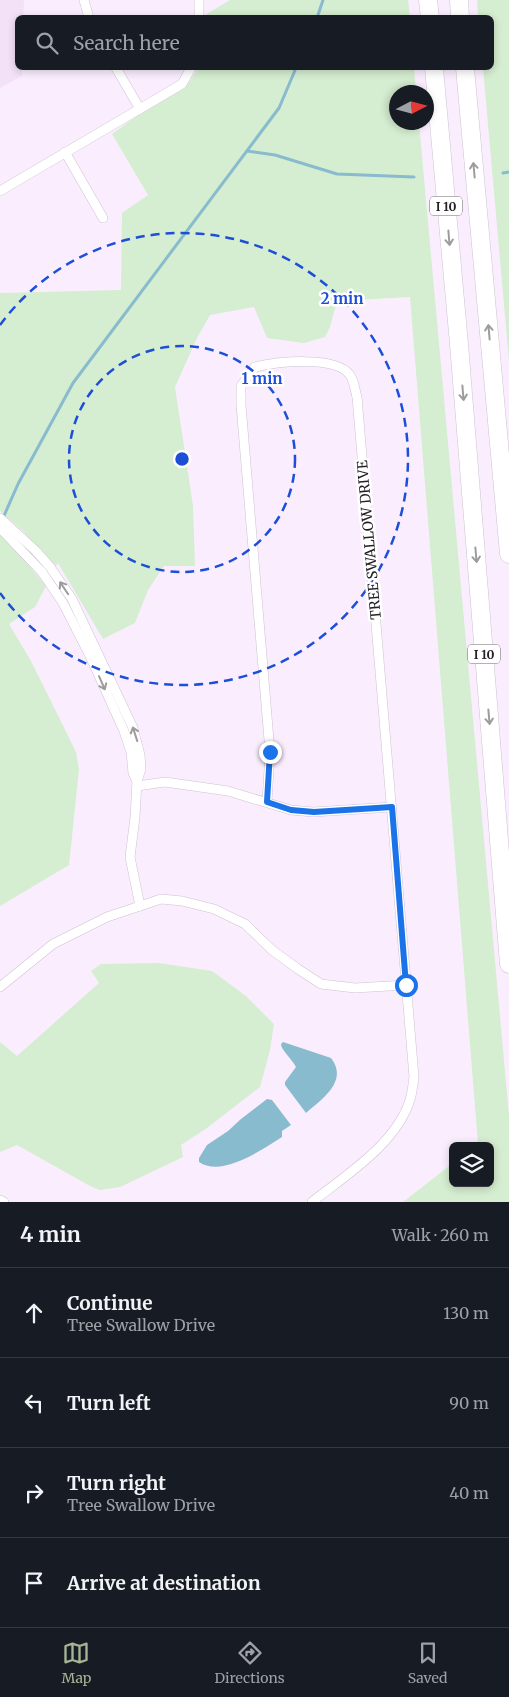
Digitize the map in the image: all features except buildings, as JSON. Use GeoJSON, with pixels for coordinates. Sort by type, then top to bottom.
{"type":"FeatureCollection","features":[{"type":"Feature","properties":{"kind":"highway"},"geometry":{"type":"LineString","coordinates":[[428,0],[430,15]]}},
{"type":"Feature","properties":{"kind":"highway"},"geometry":{"type":"LineString","coordinates":[[459,0],[460,15]]}},
{"type":"Feature","properties":{"kind":"highway","name":"I 10"},"geometry":{"type":"LineString","coordinates":[[434,70],[459,344],[509,964]]}},
{"type":"Feature","properties":{"kind":"highway","name":"I 10"},"geometry":{"type":"LineString","coordinates":[[465,70],[509,554]]}},
{"type":"Feature","properties":{"kind":"street"},"geometry":{"type":"LineString","coordinates":[[84,0],[88,15]]}},
{"type":"Feature","properties":{"kind":"street"},"geometry":{"type":"LineString","coordinates":[[199,0],[199,15]]}},
{"type":"Feature","properties":{"kind":"street"},"geometry":{"type":"LineString","coordinates":[[117,70],[140,109]]}},
{"type":"Feature","properties":{"kind":"street"},"geometry":{"type":"LineString","coordinates":[[0,191],[182,84],[190,70]]}},
{"type":"Feature","properties":{"kind":"street"},"geometry":{"type":"LineString","coordinates":[[66,152],[103,218]]}},
{"type":"Feature","properties":{"kind":"street","name":"TREE SWALLOW DRIVE"},"geometry":{"type":"LineString","coordinates":[[267,802],[270,752],[241,405],[241,386],[255,366],[275,362],[315,362],[336,365],[350,375],[357,398],[414,1077],[410,1101],[399,1122],[380,1147],[312,1202]]}},
{"type":"Feature","properties":{"kind":"street"},"geometry":{"type":"LineString","coordinates":[[0,518],[60,597],[126,712],[133,728],[140,755],[141,769],[137,784],[130,858],[140,906]]}},
{"type":"Feature","properties":{"kind":"street"},"geometry":{"type":"LineString","coordinates":[[0,528],[14,535]]}},
{"type":"Feature","properties":{"kind":"street"},"geometry":{"type":"LineString","coordinates":[[94,655],[124,731],[137,784]]}},
{"type":"Feature","properties":{"kind":"street"},"geometry":{"type":"LineString","coordinates":[[117,715],[126,712]]}},
{"type":"Feature","properties":{"kind":"street"},"geometry":{"type":"LineString","coordinates":[[137,784],[165,782],[228,791],[291,810],[314,812],[392,807]]}},
{"type":"Feature","properties":{"kind":"street"},"geometry":{"type":"LineString","coordinates":[[0,987],[52,944],[107,917],[161,899],[182,901],[214,909],[245,924],[272,950],[321,984],[355,988],[406,985]]}},
{"type":"Feature","properties":{"kind":"street"},"geometry":{"type":"LineString","coordinates":[[0,1200],[4,1202]]}},
{"type":"Feature","properties":{"kind":"shaded area"},"geometry":{"type":"Polygon","coordinates":[[[0,0],[24,0],[23,15],[15,15],[15,70],[22,70],[22,76],[0,88],[0,0]]]}},
{"type":"Feature","properties":{"kind":"green space"},"geometry":{"type":"Polygon","coordinates":[[[230,0],[408,0],[410,15],[205,15],[230,0]]]}},
{"type":"Feature","properties":{"kind":"green space"},"geometry":{"type":"Polygon","coordinates":[[[477,0],[509,0],[509,361],[483,70],[494,70],[494,15],[478,15],[477,0]]]}},
{"type":"Feature","properties":{"kind":"green space"},"geometry":{"type":"Polygon","coordinates":[[[196,70],[414,70],[415,85],[389,85],[389,130],[420,130],[509,1116],[509,1202],[403,1202],[449,1166],[449,1187],[494,1187],[494,1142],[478,1142],[410,297],[337,301],[330,327],[325,337],[304,343],[267,338],[254,307],[210,315],[197,338],[175,387],[193,506],[195,566],[164,566],[148,590],[135,623],[103,639],[58,563],[56,566],[23,531],[0,511],[0,293],[121,290],[122,213],[148,195],[112,134],[137,116],[185,88],[196,70]]]}},
{"type":"Feature","properties":{"kind":"green space"},"geometry":{"type":"Polygon","coordinates":[[[0,535],[46,586],[35,607],[9,624],[31,661],[76,752],[79,769],[69,865],[0,906],[0,535]]]}},
{"type":"Feature","properties":{"kind":"green space"},"geometry":{"type":"Polygon","coordinates":[[[159,963],[212,971],[246,996],[274,1024],[270,1050],[260,1087],[207,1128],[181,1145],[183,1157],[120,1187],[100,1190],[90,1186],[17,1145],[0,1152],[0,1042],[17,1056],[99,983],[91,971],[101,964],[159,963]]]}},
{"type":"Feature","properties":{"kind":"water"},"geometry":{"type":"Polygon","coordinates":[[[283,1042],[331,1058],[336,1066],[337,1074],[331,1089],[326,1096],[306,1113],[285,1085],[285,1082],[296,1067],[283,1049],[281,1044],[283,1042]]]}},
{"type":"Feature","properties":{"kind":"water"},"geometry":{"type":"Polygon","coordinates":[[[267,1099],[272,1100],[291,1125],[282,1131],[282,1137],[242,1160],[230,1164],[219,1167],[208,1166],[199,1162],[199,1158],[207,1145],[228,1131],[267,1099]]]}},
{"type":"Feature","properties":{"kind":"waterway"},"geometry":{"type":"LineString","coordinates":[[318,15],[323,0]]}},
{"type":"Feature","properties":{"kind":"waterway"},"geometry":{"type":"LineString","coordinates":[[3,518],[18,484],[73,383],[279,108],[295,70]]}},
{"type":"Feature","properties":{"kind":"waterway"},"geometry":{"type":"LineString","coordinates":[[247,151],[275,155],[337,174],[414,177]]}},
{"type":"Feature","properties":{"kind":"waterway"},"geometry":{"type":"LineString","coordinates":[[503,173],[509,172]]}},
{"type":"Feature","properties":{"kind":"route"},"geometry":{"type":"LineString","coordinates":[[270,752],[267,802],[291,810],[314,812],[392,807],[406,985]]}}]}
